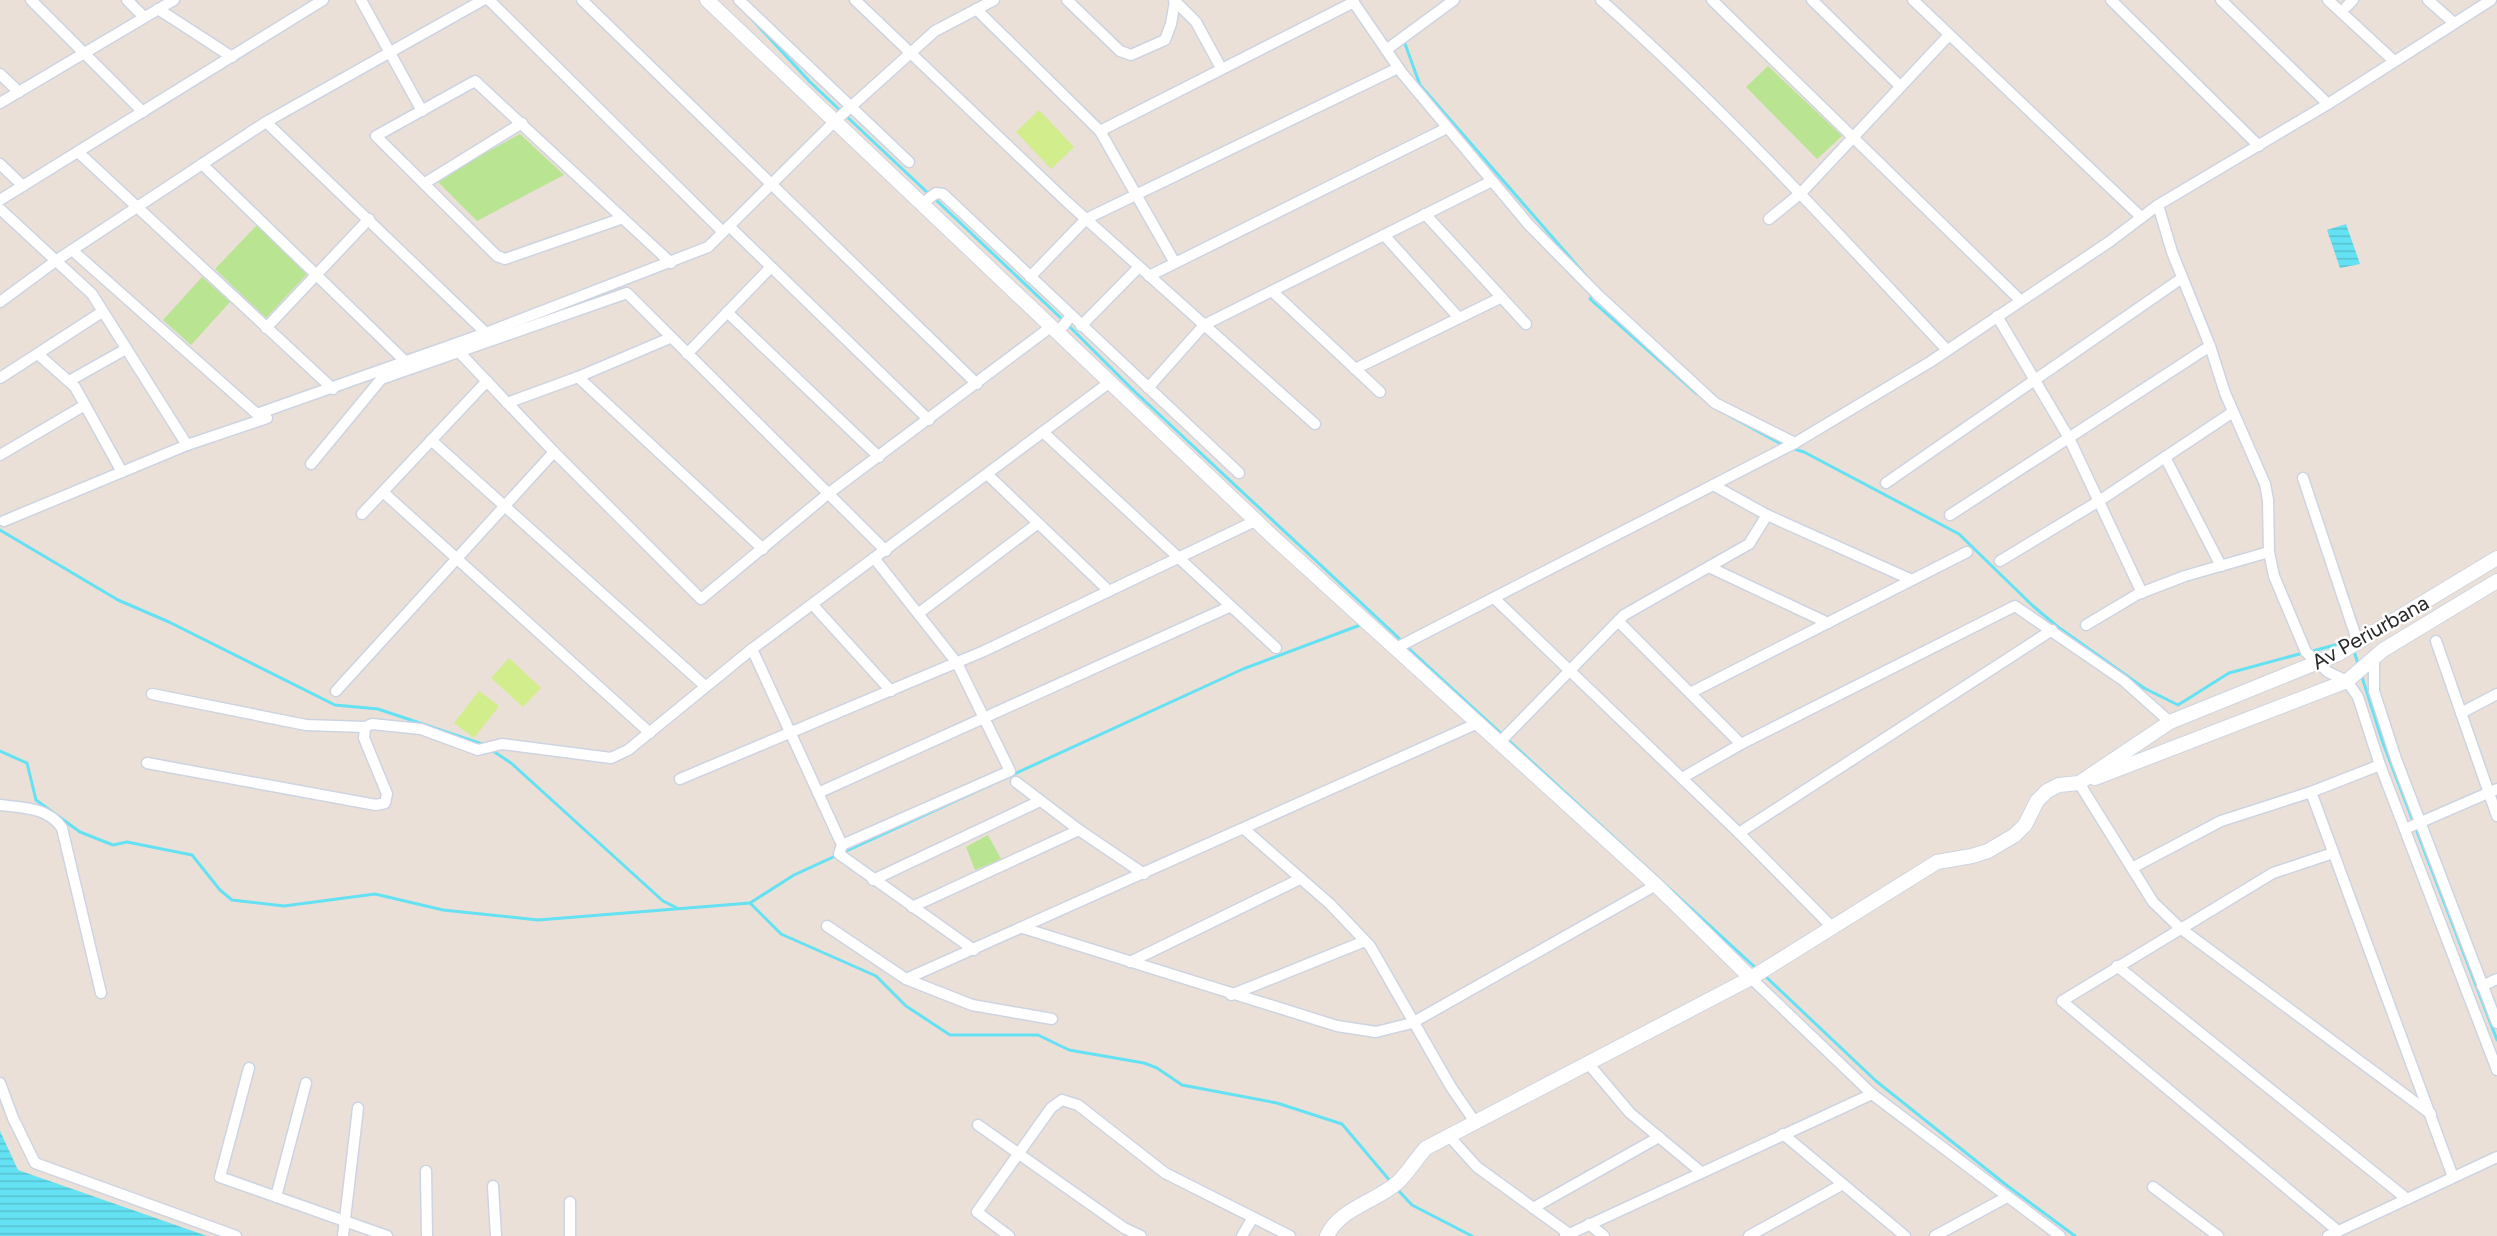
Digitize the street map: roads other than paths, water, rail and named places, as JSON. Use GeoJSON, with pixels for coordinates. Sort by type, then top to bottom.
{"type":"FeatureCollection","features":[{"type":"Feature","properties":{"kind":"street"},"geometry":{"type":"LineString","coordinates":[[31,0],[143,112]]}},
{"type":"Feature","properties":{"kind":"street"},"geometry":{"type":"LineString","coordinates":[[127,0],[144,17]]}},
{"type":"Feature","properties":{"kind":"street"},"geometry":{"type":"LineString","coordinates":[[0,103],[174,0]]}},
{"type":"Feature","properties":{"kind":"street"},"geometry":{"type":"LineString","coordinates":[[0,200],[323,0]]}},
{"type":"Feature","properties":{"kind":"street"},"geometry":{"type":"LineString","coordinates":[[361,0],[422,111]]}},
{"type":"Feature","properties":{"kind":"street"},"geometry":{"type":"LineString","coordinates":[[0,302],[57,260],[266,122],[483,0]]}},
{"type":"Feature","properties":{"kind":"street"},"geometry":{"type":"LineString","coordinates":[[489,0],[726,229],[771,267],[929,420]]}},
{"type":"Feature","properties":{"kind":"street"},"geometry":{"type":"LineString","coordinates":[[582,0],[977,384]]}},
{"type":"Feature","properties":{"kind":"street"},"geometry":{"type":"LineString","coordinates":[[707,0],[1256,521],[1656,885],[1872,1094],[2060,1236]]}},
{"type":"Feature","properties":{"kind":"street"},"geometry":{"type":"LineString","coordinates":[[739,0],[909,162]]}},
{"type":"Feature","properties":{"kind":"street"},"geometry":{"type":"LineString","coordinates":[[855,0],[1086,219],[1315,424]]}},
{"type":"Feature","properties":{"kind":"street"},"geometry":{"type":"LineString","coordinates":[[72,250],[257,414],[486,333],[708,247],[836,121],[935,31],[994,0]]}},
{"type":"Feature","properties":{"kind":"street"},"geometry":{"type":"LineString","coordinates":[[1067,0],[1120,51],[1131,55],[1165,40],[1171,24],[1174,1]]}},
{"type":"Feature","properties":{"kind":"street"},"geometry":{"type":"LineString","coordinates":[[1386,50],[1454,0]]}},
{"type":"Feature","properties":{"kind":"street"},"geometry":{"type":"LineString","coordinates":[[1601,0],[1640,34],[1801,193],[1947,350]]}},
{"type":"Feature","properties":{"kind":"street"},"geometry":{"type":"LineString","coordinates":[[1712,0],[2020,300]]}},
{"type":"Feature","properties":{"kind":"street"},"geometry":{"type":"LineString","coordinates":[[1812,0],[1900,86]]}},
{"type":"Feature","properties":{"kind":"street"},"geometry":{"type":"LineString","coordinates":[[1913,0],[2140,216]]}},
{"type":"Feature","properties":{"kind":"street"},"geometry":{"type":"LineString","coordinates":[[2111,0],[2259,146]]}},
{"type":"Feature","properties":{"kind":"street"},"geometry":{"type":"LineString","coordinates":[[2221,0],[2328,104]]}},
{"type":"Feature","properties":{"kind":"street"},"geometry":{"type":"LineString","coordinates":[[2328,0],[2394,61]]}},
{"type":"Feature","properties":{"kind":"street"},"geometry":{"type":"LineString","coordinates":[[2427,0],[2454,23]]}},
{"type":"Feature","properties":{"kind":"street"},"geometry":{"type":"LineString","coordinates":[[1396,648],[1795,443],[1947,350],[2109,242],[2140,216],[2328,104],[2491,0]]}},
{"type":"Feature","properties":{"kind":"street"},"geometry":{"type":"LineString","coordinates":[[1174,1],[1196,22],[1221,68]]}},
{"type":"Feature","properties":{"kind":"street"},"geometry":{"type":"LineString","coordinates":[[1100,131],[1353,1],[1398,68],[1447,128],[1529,225],[1598,296],[1715,403],[1795,443]]}},
{"type":"Feature","properties":{"kind":"street"},"geometry":{"type":"LineString","coordinates":[[158,9],[232,57]]}},
{"type":"Feature","properties":{"kind":"street"},"geometry":{"type":"LineString","coordinates":[[976,9],[1100,131],[1175,263]]}},
{"type":"Feature","properties":{"kind":"street"},"geometry":{"type":"LineString","coordinates":[[1769,219],[1801,193],[1949,35]]}},
{"type":"Feature","properties":{"kind":"street"},"geometry":{"type":"LineString","coordinates":[[1030,277],[1086,219],[1398,68]]}},
{"type":"Feature","properties":{"kind":"street"},"geometry":{"type":"LineString","coordinates":[[0,74],[19,92]]}},
{"type":"Feature","properties":{"kind":"street"},"geometry":{"type":"LineString","coordinates":[[623,218],[505,259],[497,256],[376,136],[475,81],[522,123],[623,218],[670,263]]}},
{"type":"Feature","properties":{"kind":"street"},"geometry":{"type":"LineString","coordinates":[[266,122],[486,333]]}},
{"type":"Feature","properties":{"kind":"street"},"geometry":{"type":"LineString","coordinates":[[425,183],[522,123]]}},
{"type":"Feature","properties":{"kind":"street"},"geometry":{"type":"LineString","coordinates":[[1149,276],[1447,128]]}},
{"type":"Feature","properties":{"kind":"street"},"geometry":{"type":"LineString","coordinates":[[78,152],[333,389]]}},
{"type":"Feature","properties":{"kind":"street"},"geometry":{"type":"LineString","coordinates":[[0,164],[22,186]]}},
{"type":"Feature","properties":{"kind":"street"},"geometry":{"type":"LineString","coordinates":[[202,164],[406,362]]}},
{"type":"Feature","properties":{"kind":"street"},"geometry":{"type":"LineString","coordinates":[[1148,388],[1204,325],[1492,181]]}},
{"type":"Feature","properties":{"kind":"street"},"geometry":{"type":"LineString","coordinates":[[923,204],[936,193],[944,194],[1239,473]]}},
{"type":"Feature","properties":{"kind":"street"},"geometry":{"type":"LineString","coordinates":[[2158,205],[2182,278],[2210,346],[2233,412],[2265,484],[2270,516],[2269,552],[2274,576],[2301,643],[2328,672],[2347,681],[2358,697],[2380,765],[2412,826],[2497,1023]]}},
{"type":"Feature","properties":{"kind":"street"},"geometry":{"type":"LineString","coordinates":[[1,211],[92,294],[187,445]]}},
{"type":"Feature","properties":{"kind":"street"},"geometry":{"type":"LineString","coordinates":[[1425,214],[1526,324]]}},
{"type":"Feature","properties":{"kind":"street"},"geometry":{"type":"LineString","coordinates":[[266,328],[369,219]]}},
{"type":"Feature","properties":{"kind":"street"},"geometry":{"type":"LineString","coordinates":[[1384,235],[1459,318]]}},
{"type":"Feature","properties":{"kind":"street"},"geometry":{"type":"LineString","coordinates":[[687,354],[771,267]]}},
{"type":"Feature","properties":{"kind":"street"},"geometry":{"type":"LineString","coordinates":[[1082,326],[1139,267]]}},
{"type":"Feature","properties":{"kind":"street"},"geometry":{"type":"LineString","coordinates":[[1886,483],[2182,278]]}},
{"type":"Feature","properties":{"kind":"street"},"geometry":{"type":"LineString","coordinates":[[1272,291],[1380,392]]}},
{"type":"Feature","properties":{"kind":"street"},"geometry":{"type":"LineString","coordinates":[[4,521],[187,445],[460,353],[627,293],[886,551]]}},
{"type":"Feature","properties":{"kind":"street"},"geometry":{"type":"LineString","coordinates":[[1355,369],[1500,298]]}},
{"type":"Feature","properties":{"kind":"street"},"geometry":{"type":"LineString","coordinates":[[0,378],[39,356],[102,312]]}},
{"type":"Feature","properties":{"kind":"street"},"geometry":{"type":"LineString","coordinates":[[727,312],[879,457]]}},
{"type":"Feature","properties":{"kind":"street"},"geometry":{"type":"LineString","coordinates":[[460,353],[554,452],[700,599],[829,494],[1071,316]]}},
{"type":"Feature","properties":{"kind":"street"},"geometry":{"type":"LineString","coordinates":[[1997,316],[2069,438],[2142,592]]}},
{"type":"Feature","properties":{"kind":"street"},"geometry":{"type":"LineString","coordinates":[[507,403],[578,377],[670,338]]}},
{"type":"Feature","properties":{"kind":"street"},"geometry":{"type":"LineString","coordinates":[[1950,515],[2210,346]]}},
{"type":"Feature","properties":{"kind":"street"},"geometry":{"type":"LineString","coordinates":[[69,381],[126,349]]}},
{"type":"Feature","properties":{"kind":"street"},"geometry":{"type":"LineString","coordinates":[[39,356],[69,381],[122,472]]}},
{"type":"Feature","properties":{"kind":"street"},"geometry":{"type":"LineString","coordinates":[[578,377],[763,549]]}},
{"type":"Feature","properties":{"kind":"street"},"geometry":{"type":"LineString","coordinates":[[311,464],[382,378]]}},
{"type":"Feature","properties":{"kind":"street"},"geometry":{"type":"LineString","coordinates":[[362,514],[487,381]]}},
{"type":"Feature","properties":{"kind":"street"},"geometry":{"type":"LineString","coordinates":[[152,694],[306,725],[365,727],[372,724],[421,729],[478,750],[502,744],[612,758],[628,750],[752,649],[1110,382]]}},
{"type":"Feature","properties":{"kind":"street"},"geometry":{"type":"LineString","coordinates":[[0,455],[85,405]]}},
{"type":"Feature","properties":{"kind":"street"},"geometry":{"type":"LineString","coordinates":[[2000,561],[2099,501],[2233,412]]}},
{"type":"Feature","properties":{"kind":"street"},"geometry":{"type":"LineString","coordinates":[[1043,432],[1229,607],[1276,648]]}},
{"type":"Feature","properties":{"kind":"street"},"geometry":{"type":"LineString","coordinates":[[431,440],[705,686]]}},
{"type":"Feature","properties":{"kind":"street"},"geometry":{"type":"LineString","coordinates":[[336,691],[457,559],[503,505],[554,452]]}},
{"type":"Feature","properties":{"kind":"street"},"geometry":{"type":"LineString","coordinates":[[2165,457],[2221,566]]}},
{"type":"Feature","properties":{"kind":"street"},"geometry":{"type":"LineString","coordinates":[[988,475],[1109,591]]}},
{"type":"Feature","properties":{"kind":"street"},"geometry":{"type":"LineString","coordinates":[[2303,478],[2358,643]]}},
{"type":"Feature","properties":{"kind":"street"},"geometry":{"type":"LineString","coordinates":[[1713,485],[1767,515],[1912,580]]}},
{"type":"Feature","properties":{"kind":"street"},"geometry":{"type":"LineString","coordinates":[[383,492],[650,733]]}},
{"type":"Feature","properties":{"kind":"street"},"geometry":{"type":"LineString","coordinates":[[1500,742],[1618,621],[1749,544],[1767,515]]}},
{"type":"Feature","properties":{"kind":"street"},"geometry":{"type":"LineString","coordinates":[[680,779],[957,663],[1176,557],[1256,521]]}},
{"type":"Feature","properties":{"kind":"street"},"geometry":{"type":"LineString","coordinates":[[919,613],[1037,524]]}},
{"type":"Feature","properties":{"kind":"street"},"geometry":{"type":"LineString","coordinates":[[1690,693],[1967,552]]}},
{"type":"Feature","properties":{"kind":"street"},"geometry":{"type":"LineString","coordinates":[[2086,625],[2142,592],[2185,576],[2269,552]]}},
{"type":"Feature","properties":{"kind":"street"},"geometry":{"type":"LineString","coordinates":[[842,845],[1010,771],[957,663],[874,558]]}},
{"type":"Feature","properties":{"kind":"street","name":"Av Periurbana"},"geometry":{"type":"LineString","coordinates":[[2079,783],[2170,722],[2318,663],[2358,643],[2497,558]]}},
{"type":"Feature","properties":{"kind":"street"},"geometry":{"type":"LineString","coordinates":[[1709,567],[1828,623]]}},
{"type":"Feature","properties":{"kind":"street","name":"Av Periurbana"},"geometry":{"type":"LineString","coordinates":[[1327,1236],[1338,1221],[1350,1211],[1394,1186],[1426,1148],[1751,978],[1937,862],[1988,851],[2015,835],[2025,825],[2037,801],[2047,791],[2059,785],[2079,783],[2124,769],[2347,681],[2383,650],[2497,581]]}},
{"type":"Feature","properties":{"kind":"street"},"geometry":{"type":"LineString","coordinates":[[1494,598],[1739,833],[1833,927]]}},
{"type":"Feature","properties":{"kind":"street"},"geometry":{"type":"LineString","coordinates":[[813,605],[891,691]]}},
{"type":"Feature","properties":{"kind":"street"},"geometry":{"type":"LineString","coordinates":[[1682,778],[1741,744],[2015,606],[2124,681],[2170,722]]}},
{"type":"Feature","properties":{"kind":"street"},"geometry":{"type":"LineString","coordinates":[[818,793],[1229,607]]}},
{"type":"Feature","properties":{"kind":"street"},"geometry":{"type":"LineString","coordinates":[[1618,621],[1741,744]]}},
{"type":"Feature","properties":{"kind":"street"},"geometry":{"type":"LineString","coordinates":[[1739,833],[2052,630]]}},
{"type":"Feature","properties":{"kind":"street"},"geometry":{"type":"LineString","coordinates":[[2436,641],[2461,713],[2493,791],[2497,816]]}},
{"type":"Feature","properties":{"kind":"street"},"geometry":{"type":"LineString","coordinates":[[752,649],[842,845],[839,854],[974,950]]}},
{"type":"Feature","properties":{"kind":"street"},"geometry":{"type":"LineString","coordinates":[[2374,660],[2374,691],[2412,826],[2497,1070]]}},
{"type":"Feature","properties":{"kind":"street"},"geometry":{"type":"LineString","coordinates":[[2461,713],[2497,694]]}},
{"type":"Feature","properties":{"kind":"street"},"geometry":{"type":"LineString","coordinates":[[906,979],[1478,723]]}},
{"type":"Feature","properties":{"kind":"street"},"geometry":{"type":"LineString","coordinates":[[147,763],[376,805],[383,804],[387,794],[364,738],[365,727]]}},
{"type":"Feature","properties":{"kind":"street"},"geometry":{"type":"LineString","coordinates":[[2132,868],[2221,821],[2311,792],[2380,765]]}},
{"type":"Feature","properties":{"kind":"street"},"geometry":{"type":"LineString","coordinates":[[1016,782],[1079,830],[1144,874]]}},
{"type":"Feature","properties":{"kind":"street"},"geometry":{"type":"LineString","coordinates":[[2079,783],[2153,902],[2180,928],[2431,1114]]}},
{"type":"Feature","properties":{"kind":"street"},"geometry":{"type":"LineString","coordinates":[[2412,826],[2493,791]]}},
{"type":"Feature","properties":{"kind":"street"},"geometry":{"type":"LineString","coordinates":[[2311,792],[2453,1177]]}},
{"type":"Feature","properties":{"kind":"street"},"geometry":{"type":"LineString","coordinates":[[873,880],[1040,801]]}},
{"type":"Feature","properties":{"kind":"street"},"geometry":{"type":"LineString","coordinates":[[0,805],[44,811],[55,818],[62,828],[101,993]]}},
{"type":"Feature","properties":{"kind":"street"},"geometry":{"type":"LineString","coordinates":[[1244,829],[1330,904],[1365,941],[1475,1122]]}},
{"type":"Feature","properties":{"kind":"street"},"geometry":{"type":"LineString","coordinates":[[912,906],[1079,830]]}},
{"type":"Feature","properties":{"kind":"street"},"geometry":{"type":"LineString","coordinates":[[2333,853],[2273,873],[2062,1001],[2333,1233],[2497,1156]]}},
{"type":"Feature","properties":{"kind":"street"},"geometry":{"type":"LineString","coordinates":[[1130,963],[1300,879]]}},
{"type":"Feature","properties":{"kind":"street"},"geometry":{"type":"LineString","coordinates":[[1023,928],[1231,995],[1361,1032],[1376,1032],[1413,1023],[1656,885]]}},
{"type":"Feature","properties":{"kind":"street"},"geometry":{"type":"LineString","coordinates":[[827,926],[906,979],[972,1005],[1052,1019]]}},
{"type":"Feature","properties":{"kind":"street"},"geometry":{"type":"LineString","coordinates":[[1231,995],[1365,941]]}},
{"type":"Feature","properties":{"kind":"street"},"geometry":{"type":"LineString","coordinates":[[2117,966],[2407,1199]]}},
{"type":"Feature","properties":{"kind":"street"},"geometry":{"type":"LineString","coordinates":[[2482,986],[2497,979]]}},
{"type":"Feature","properties":{"kind":"street"},"geometry":{"type":"LineString","coordinates":[[1587,1062],[1630,1113],[1701,1172]]}},
{"type":"Feature","properties":{"kind":"street"},"geometry":{"type":"LineString","coordinates":[[249,1068],[220,1177],[387,1236]]}},
{"type":"Feature","properties":{"kind":"street"},"geometry":{"type":"LineString","coordinates":[[0,1083],[13,1118],[35,1163],[236,1236]]}},
{"type":"Feature","properties":{"kind":"street"},"geometry":{"type":"LineString","coordinates":[[276,1197],[306,1083]]}},
{"type":"Feature","properties":{"kind":"street"},"geometry":{"type":"LineString","coordinates":[[1449,1136],[1478,1167],[1567,1235],[1872,1094]]}},
{"type":"Feature","properties":{"kind":"street"},"geometry":{"type":"LineString","coordinates":[[1009,1236],[977,1212],[1021,1154],[1051,1108],[1062,1100],[1070,1101],[1165,1173],[1252,1219],[1290,1236]]}},
{"type":"Feature","properties":{"kind":"street"},"geometry":{"type":"LineString","coordinates":[[343,1236],[358,1108]]}},
{"type":"Feature","properties":{"kind":"street"},"geometry":{"type":"LineString","coordinates":[[978,1125],[1124,1228],[1141,1236]]}},
{"type":"Feature","properties":{"kind":"street"},"geometry":{"type":"LineString","coordinates":[[1783,1134],[1905,1236]]}},
{"type":"Feature","properties":{"kind":"street"},"geometry":{"type":"LineString","coordinates":[[1533,1208],[1659,1137]]}},
{"type":"Feature","properties":{"kind":"street"},"geometry":{"type":"LineString","coordinates":[[426,1171],[427,1236]]}},
{"type":"Feature","properties":{"kind":"street"},"geometry":{"type":"LineString","coordinates":[[1749,1236],[1843,1184]]}},
{"type":"Feature","properties":{"kind":"street"},"geometry":{"type":"LineString","coordinates":[[492,1186],[496,1236]]}},
{"type":"Feature","properties":{"kind":"street"},"geometry":{"type":"LineString","coordinates":[[2153,1187],[2218,1236]]}},
{"type":"Feature","properties":{"kind":"street"},"geometry":{"type":"LineString","coordinates":[[1935,1236],[2007,1197]]}},
{"type":"Feature","properties":{"kind":"street"},"geometry":{"type":"LineString","coordinates":[[570,1202],[573,1235]]}},
{"type":"Feature","properties":{"kind":"street"},"geometry":{"type":"LineString","coordinates":[[1242,1236],[1252,1219]]}},
{"type":"Feature","properties":{"kind":"street"},"geometry":{"type":"LineString","coordinates":[[1589,1224],[1604,1236]]}},
{"type":"Feature","properties":{"kind":"water"},"geometry":{"type":"Polygon","coordinates":[[[2346,224],[2360,264],[2340,268],[2327,230],[2346,224]]]}},
{"type":"Feature","properties":{"kind":"water"},"geometry":{"type":"Polygon","coordinates":[[[0,1131],[18,1170],[207,1236],[0,1236],[0,1131]]]}},
{"type":"Feature","properties":{"kind":"waterway"},"geometry":{"type":"LineString","coordinates":[[749,16],[810,82],[930,195]]}},
{"type":"Feature","properties":{"kind":"waterway"},"geometry":{"type":"LineString","coordinates":[[1404,41],[1420,85],[1587,277]]}},
{"type":"Feature","properties":{"kind":"waterway"},"geometry":{"type":"LineString","coordinates":[[935,199],[1063,320]]}},
{"type":"Feature","properties":{"kind":"waterway"},"geometry":{"type":"LineString","coordinates":[[1594,293],[1590,299],[1697,394]]}},
{"type":"Feature","properties":{"kind":"waterway"},"geometry":{"type":"LineString","coordinates":[[1068,325],[1133,390],[1403,642]]}},
{"type":"Feature","properties":{"kind":"waterway"},"geometry":{"type":"LineString","coordinates":[[1717,409],[1785,446]]}},
{"type":"Feature","properties":{"kind":"waterway"},"geometry":{"type":"LineString","coordinates":[[1791,448],[1804,452],[1959,534],[2033,606],[2058,627],[2144,688],[2178,705],[2229,673],[2303,653]]}},
{"type":"Feature","properties":{"kind":"waterway"},"geometry":{"type":"LineString","coordinates":[[0,530],[118,600],[169,622],[335,705],[378,709],[485,745]]}},
{"type":"Feature","properties":{"kind":"waterway"},"geometry":{"type":"LineString","coordinates":[[0,751],[27,763],[36,800],[80,832],[113,845],[127,842],[192,855],[220,890],[232,900],[284,906],[375,894],[443,910],[538,920],[750,903],[794,875],[1243,669],[1363,624]]}},
{"type":"Feature","properties":{"kind":"waterway"},"geometry":{"type":"LineString","coordinates":[[2309,652],[2346,642]]}},
{"type":"Feature","properties":{"kind":"waterway"},"geometry":{"type":"LineString","coordinates":[[1407,647],[1758,970]]}},
{"type":"Feature","properties":{"kind":"waterway"},"geometry":{"type":"LineString","coordinates":[[2354,651],[2358,664]]}},
{"type":"Feature","properties":{"kind":"waterway"},"geometry":{"type":"LineString","coordinates":[[2361,674],[2383,743],[2497,1040]]}},
{"type":"Feature","properties":{"kind":"waterway"},"geometry":{"type":"LineString","coordinates":[[493,751],[511,763],[663,901],[677,908]]}},
{"type":"Feature","properties":{"kind":"waterway"},"geometry":{"type":"LineString","coordinates":[[750,903],[781,934],[876,976],[906,1006],[950,1035],[1038,1035],[1069,1050],[1144,1063],[1157,1068],[1182,1085],[1277,1103],[1342,1124],[1391,1182]]}},
{"type":"Feature","properties":{"kind":"waterway"},"geometry":{"type":"LineString","coordinates":[[1765,976],[1876,1081],[2005,1184],[2075,1236]]}},
{"type":"Feature","properties":{"kind":"waterway"},"geometry":{"type":"LineString","coordinates":[[1397,1189],[1412,1205],[1472,1236]]}}]}
